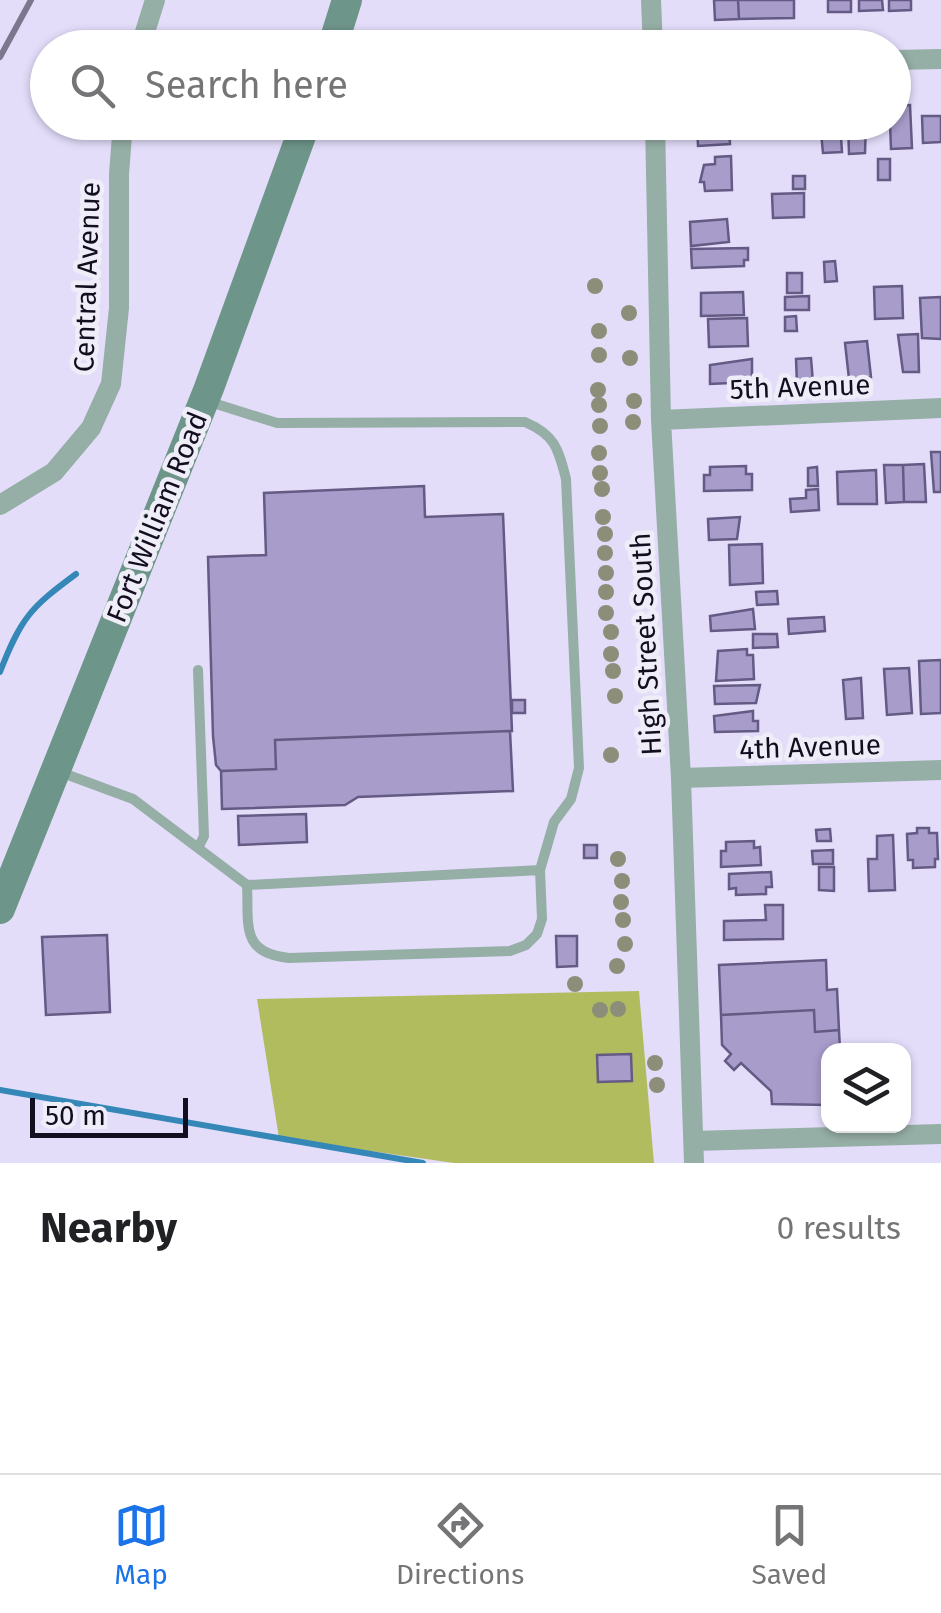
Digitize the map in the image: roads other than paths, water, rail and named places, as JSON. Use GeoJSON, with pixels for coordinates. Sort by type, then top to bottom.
{"type":"FeatureCollection","features":[{"type":"Feature","properties":{"kind":"main road"},"geometry":{"type":"LineString","coordinates":[[338,30],[347,0]]}},
{"type":"Feature","properties":{"kind":"main road","name":"Fort William Road"},"geometry":{"type":"LineString","coordinates":[[0,909],[204,400],[299,140]]}},
{"type":"Feature","properties":{"kind":"street"},"geometry":{"type":"LineString","coordinates":[[146,30],[155,0]]}},
{"type":"Feature","properties":{"kind":"street"},"geometry":{"type":"LineString","coordinates":[[651,0],[652,30]]}},
{"type":"Feature","properties":{"kind":"street"},"geometry":{"type":"LineString","coordinates":[[911,60],[941,59]]}},
{"type":"Feature","properties":{"kind":"street","name":"Central Avenue"},"geometry":{"type":"LineString","coordinates":[[0,505],[54,472],[91,428],[111,384],[119,308],[122,140]]}},
{"type":"Feature","properties":{"kind":"street","name":"High Street South"},"geometry":{"type":"LineString","coordinates":[[655,140],[661,420],[694,1152]]}},
{"type":"Feature","properties":{"kind":"street","name":"5th Avenue"},"geometry":{"type":"LineString","coordinates":[[661,420],[941,408]]}},
{"type":"Feature","properties":{"kind":"street","name":"4th Avenue"},"geometry":{"type":"LineString","coordinates":[[680,778],[941,770]]}},
{"type":"Feature","properties":{"kind":"street"},"geometry":{"type":"LineString","coordinates":[[694,1152],[941,1134]]}},
{"type":"Feature","properties":{"kind":"lane"},"geometry":{"type":"LineString","coordinates":[[204,400],[277,424],[525,422],[546,432],[559,452],[566,479],[579,768],[571,799],[554,822],[540,870],[542,918],[537,934],[526,945],[510,951],[270,956],[256,948],[250,935],[247,885]]}},
{"type":"Feature","properties":{"kind":"lane"},"geometry":{"type":"LineString","coordinates":[[198,670],[204,836],[198,848]]}},
{"type":"Feature","properties":{"kind":"lane"},"geometry":{"type":"LineString","coordinates":[[56,771],[133,799],[247,885],[540,870]]}},
{"type":"Feature","properties":{"kind":"waterway"},"geometry":{"type":"LineString","coordinates":[[0,672],[29,615],[76,574]]}},
{"type":"Feature","properties":{"kind":"waterway"},"geometry":{"type":"LineString","coordinates":[[0,1090],[423,1163]]}},
{"type":"Feature","properties":{"kind":"railway"},"geometry":{"type":"LineString","coordinates":[[0,57],[31,0]]}}]}
